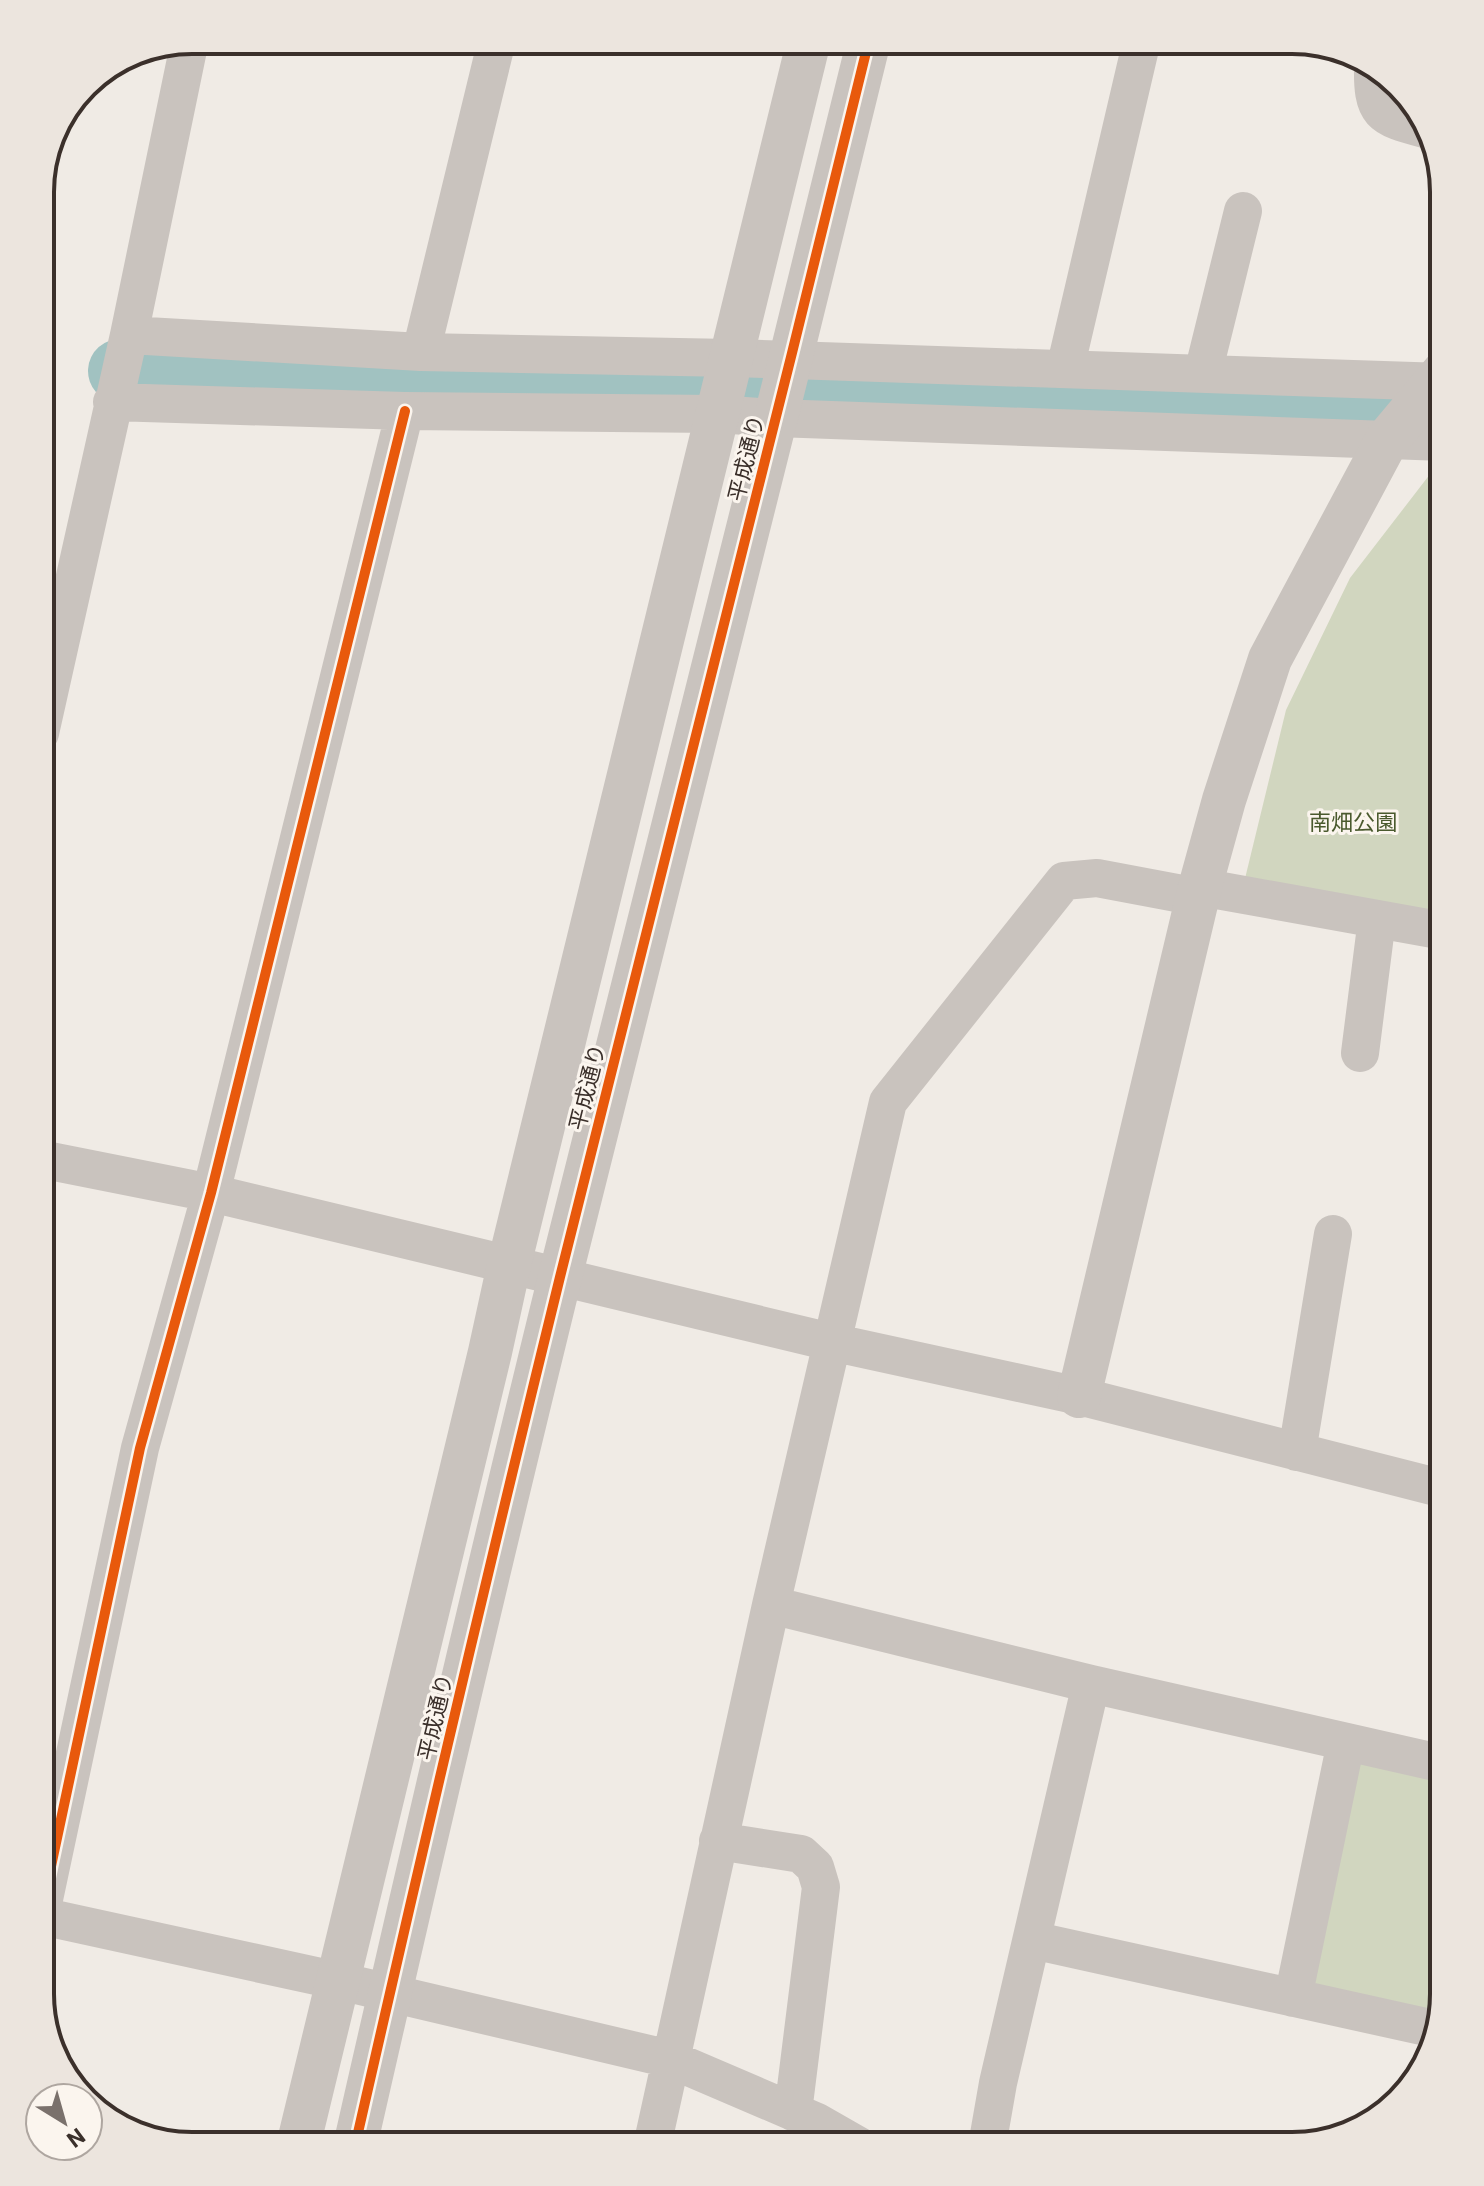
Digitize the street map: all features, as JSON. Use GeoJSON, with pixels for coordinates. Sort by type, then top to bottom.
{"type":"FeatureCollection","features":[{"type":"Feature","properties":{"kind":"street"},"geometry":{"type":"LineString","coordinates":[[54,669],[129,335],[187,54]]}},
{"type":"Feature","properties":{"kind":"street"},"geometry":{"type":"LineString","coordinates":[[421,352],[494,54]]}},
{"type":"Feature","properties":{"kind":"street","name":"平成通り"},"geometry":{"type":"LineString","coordinates":[[301,2132],[509,1265],[806,54]]}},
{"type":"Feature","properties":{"kind":"street","name":"平成通り"},"geometry":{"type":"LineString","coordinates":[[358,2132],[560,1278],[866,54]]}},
{"type":"Feature","properties":{"kind":"street"},"geometry":{"type":"LineString","coordinates":[[1065,369],[1139,54]]}},
{"type":"Feature","properties":{"kind":"street"},"geometry":{"type":"LineString","coordinates":[[1373,80],[1373,96],[1380,109],[1393,120],[1413,126]]}},
{"type":"Feature","properties":{"kind":"street"},"geometry":{"type":"LineString","coordinates":[[1203,373],[1243,211]]}},
{"type":"Feature","properties":{"kind":"street"},"geometry":{"type":"LineString","coordinates":[[129,335],[421,352],[1430,379]]}},
{"type":"Feature","properties":{"kind":"street"},"geometry":{"type":"LineString","coordinates":[[1079,1396],[1199,892],[1224,800],[1270,659],[1387,440],[1430,391]]}},
{"type":"Feature","properties":{"kind":"street"},"geometry":{"type":"LineString","coordinates":[[112,402],[405,411],[716,414],[1430,442]]}},
{"type":"Feature","properties":{"kind":"street"},"geometry":{"type":"LineString","coordinates":[[54,1851],[140,1448],[211,1193],[405,411]]}},
{"type":"Feature","properties":{"kind":"street"},"geometry":{"type":"LineString","coordinates":[[655,2132],[771,1605],[888,1102],[1064,881],[1097,878],[1430,928]]}},
{"type":"Feature","properties":{"kind":"street"},"geometry":{"type":"LineString","coordinates":[[1360,1053],[1377,919]]}},
{"type":"Feature","properties":{"kind":"street"},"geometry":{"type":"LineString","coordinates":[[54,1162],[211,1193],[831,1342],[1079,1396],[1430,1485]]}},
{"type":"Feature","properties":{"kind":"street"},"geometry":{"type":"LineString","coordinates":[[1297,1452],[1333,1234]]}},
{"type":"Feature","properties":{"kind":"street"},"geometry":{"type":"LineString","coordinates":[[771,1605],[1091,1684],[1430,1761]]}},
{"type":"Feature","properties":{"kind":"street"},"geometry":{"type":"LineString","coordinates":[[989,2132],[998,2083],[1091,1684]]}},
{"type":"Feature","properties":{"kind":"street"},"geometry":{"type":"LineString","coordinates":[[1293,1998],[1346,1742]]}},
{"type":"Feature","properties":{"kind":"street"},"geometry":{"type":"LineString","coordinates":[[718,1841],[801,1854],[815,1867],[821,1887],[793,2112]]}},
{"type":"Feature","properties":{"kind":"street"},"geometry":{"type":"LineString","coordinates":[[54,1920],[339,1981],[670,2059],[834,2132]]}},
{"type":"Feature","properties":{"kind":"street"},"geometry":{"type":"LineString","coordinates":[[1032,1940],[1426,2027]]}},
{"type":"Feature","properties":{"kind":"green space","name":"南畑公園"},"geometry":{"type":"Polygon","coordinates":[[[1430,474],[1430,929],[1241,895],[1286,710],[1350,578],[1430,474]]]}},
{"type":"Feature","properties":{"kind":"green space"},"geometry":{"type":"Polygon","coordinates":[[[1346,1742],[1430,1761],[1430,1994],[1426,2027],[1293,1998],[1346,1742]]]}},
{"type":"Feature","properties":{"kind":"waterway"},"geometry":{"type":"LineString","coordinates":[[120,371],[496,393],[845,398],[1430,417]]}},
{"type":"Feature","properties":{"kind":"cycle path"},"geometry":{"type":"LineString","coordinates":[[358,2132],[598,1122],[866,54]]}},
{"type":"Feature","properties":{"kind":"cycle path"},"geometry":{"type":"LineString","coordinates":[[54,1852],[140,1448],[211,1193],[405,411]]}}]}
